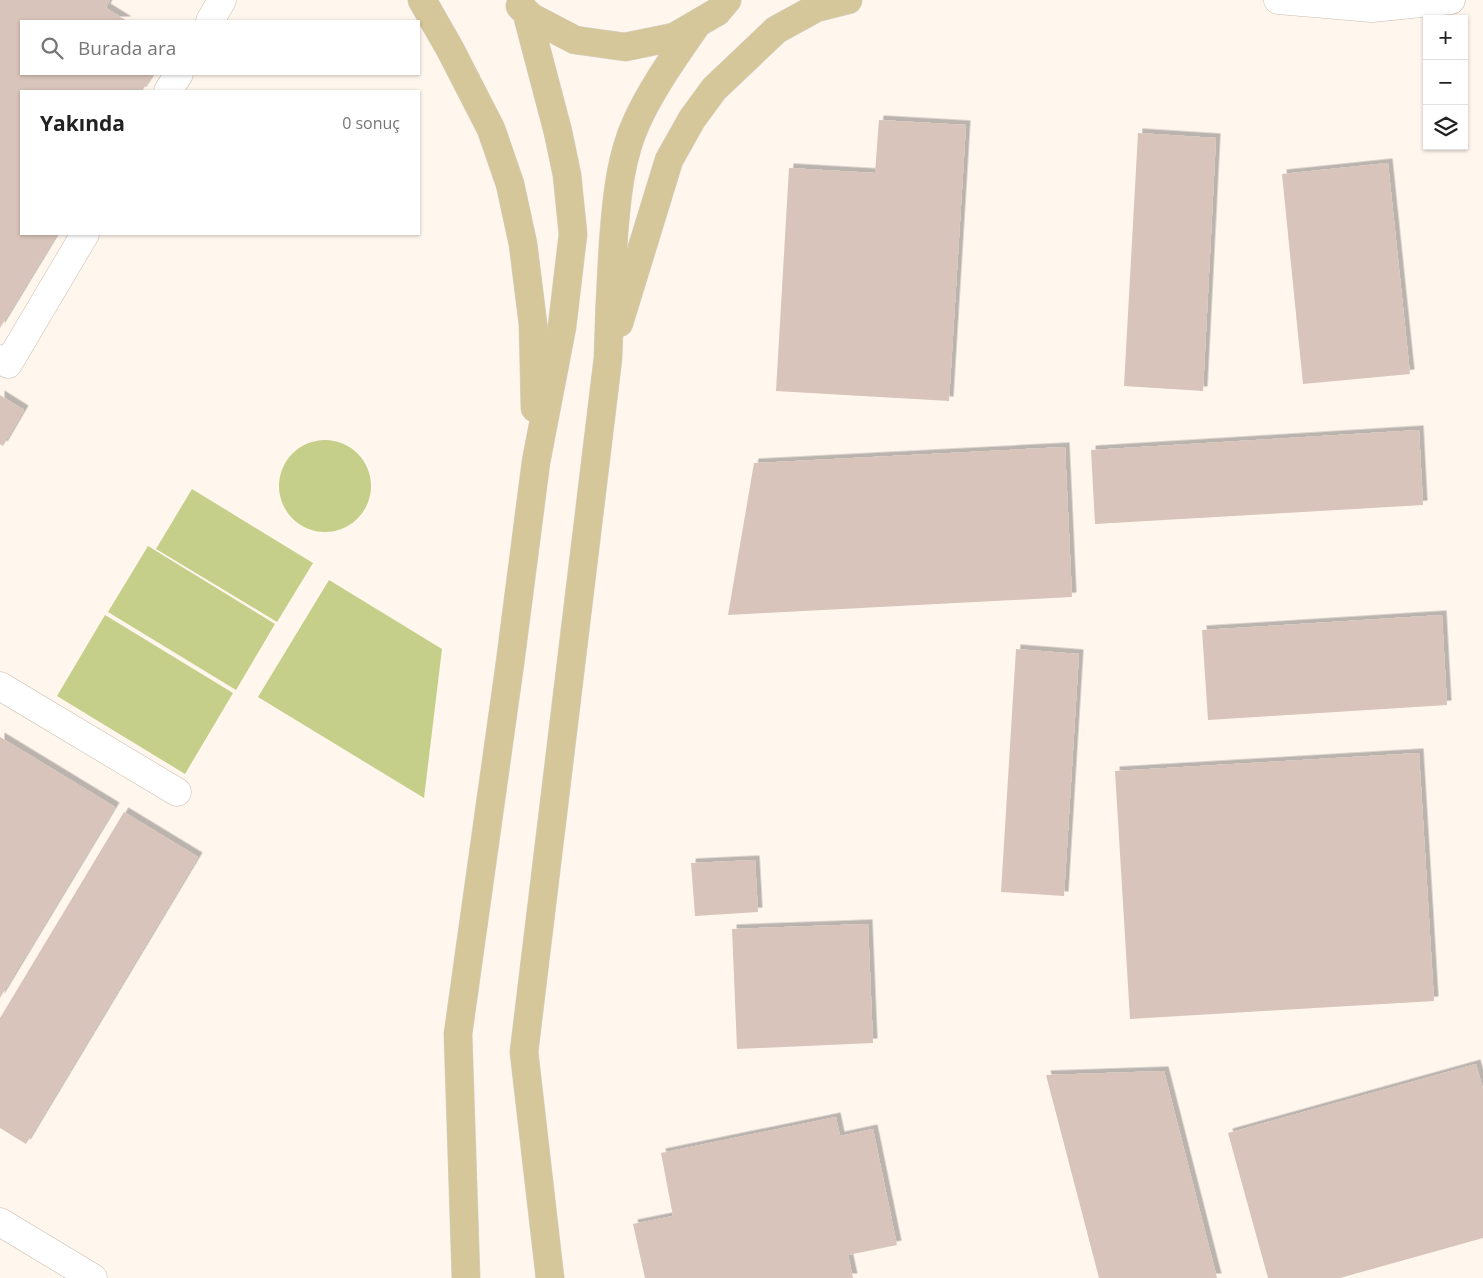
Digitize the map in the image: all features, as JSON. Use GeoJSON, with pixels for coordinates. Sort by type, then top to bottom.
{"type":"FeatureCollection","features":[{"type":"Feature","properties":{"kind":"main road"},"geometry":{"type":"LineString","coordinates":[[422,0],[492,129],[510,184],[523,244],[533,324],[536,462]]}},
{"type":"Feature","properties":{"kind":"main road"},"geometry":{"type":"LineString","coordinates":[[520,7],[531,17],[575,40],[625,47],[674,37],[717,12],[727,0]]}},
{"type":"Feature","properties":{"kind":"main road"},"geometry":{"type":"LineString","coordinates":[[608,358],[669,160],[692,119],[714,89],[776,30],[816,8],[848,0]]}},
{"type":"Feature","properties":{"kind":"main road"},"geometry":{"type":"LineString","coordinates":[[466,1278],[458,1034],[509,673],[536,462],[562,327],[573,234],[567,175],[562,149],[520,7]]}},
{"type":"Feature","properties":{"kind":"main road"},"geometry":{"type":"LineString","coordinates":[[550,1278],[524,1052],[608,358],[612,256],[616,211],[623,165],[637,122],[655,87],[697,24]]}},
{"type":"Feature","properties":{"kind":"street"},"geometry":{"type":"LineString","coordinates":[[211,20],[222,0]]}},
{"type":"Feature","properties":{"kind":"street"},"geometry":{"type":"LineString","coordinates":[[1278,0],[1372,8],[1451,0]]}},
{"type":"Feature","properties":{"kind":"street"},"geometry":{"type":"LineString","coordinates":[[169,90],[178,75]]}},
{"type":"Feature","properties":{"kind":"street"},"geometry":{"type":"LineString","coordinates":[[0,359],[8,364],[84,235]]}},
{"type":"Feature","properties":{"kind":"street"},"geometry":{"type":"LineString","coordinates":[[0,686],[177,792]]}},
{"type":"Feature","properties":{"kind":"street"},"geometry":{"type":"LineString","coordinates":[[0,1222],[94,1278]]}},
{"type":"Feature","properties":{"kind":"shaded area"},"geometry":{"type":"Polygon","coordinates":[[[325,440],[342,444],[357,454],[367,469],[371,486],[367,503],[357,518],[342,528],[325,532],[308,528],[293,518],[283,503],[279,486],[283,469],[293,454],[308,444],[325,440]]]}},
{"type":"Feature","properties":{"kind":"shaded area"},"geometry":{"type":"Polygon","coordinates":[[[192,489],[313,563],[277,622],[156,549],[192,489]]]}},
{"type":"Feature","properties":{"kind":"shaded area"},"geometry":{"type":"Polygon","coordinates":[[[148,546],[275,624],[236,690],[108,612],[148,546]]]}},
{"type":"Feature","properties":{"kind":"shaded area"},"geometry":{"type":"Polygon","coordinates":[[[329,580],[442,649],[424,798],[258,697],[329,580]]]}},
{"type":"Feature","properties":{"kind":"shaded area"},"geometry":{"type":"Polygon","coordinates":[[[105,615],[233,693],[185,774],[57,696],[105,615]]]}},
{"type":"Feature","properties":{"kind":"building"},"geometry":{"type":"Polygon","coordinates":[[[0,0],[110,0],[106,8],[125,20],[20,20],[20,75],[152,75],[143,90],[20,90],[20,235],[56,235],[0,328],[0,0]]]}},
{"type":"Feature","properties":{"kind":"building"},"geometry":{"type":"Polygon","coordinates":[[[879,120],[966,125],[949,401],[776,391],[789,168],[875,173],[879,120]]]}},
{"type":"Feature","properties":{"kind":"building"},"geometry":{"type":"Polygon","coordinates":[[[1138,133],[1216,138],[1203,391],[1124,386],[1138,133]]]}},
{"type":"Feature","properties":{"kind":"building"},"geometry":{"type":"Polygon","coordinates":[[[1388,163],[1410,374],[1303,384],[1282,174],[1388,163]]]}},
{"type":"Feature","properties":{"kind":"building"},"geometry":{"type":"Polygon","coordinates":[[[0,395],[24,410],[3,446],[0,444],[0,395]]]}},
{"type":"Feature","properties":{"kind":"building"},"geometry":{"type":"Polygon","coordinates":[[[1419,430],[1423,505],[1095,524],[1091,450],[1419,430]]]}},
{"type":"Feature","properties":{"kind":"building"},"geometry":{"type":"Polygon","coordinates":[[[1065,447],[1072,597],[728,615],[754,463],[1065,447]]]}},
{"type":"Feature","properties":{"kind":"building"},"geometry":{"type":"Polygon","coordinates":[[[1442,615],[1447,705],[1208,720],[1202,630],[1442,615]]]}},
{"type":"Feature","properties":{"kind":"building"},"geometry":{"type":"Polygon","coordinates":[[[1016,649],[1079,654],[1064,896],[1001,892],[1016,649]]]}},
{"type":"Feature","properties":{"kind":"building"},"geometry":{"type":"Polygon","coordinates":[[[0,737],[115,807],[0,998],[0,737]]]}},
{"type":"Feature","properties":{"kind":"building"},"geometry":{"type":"Polygon","coordinates":[[[1419,753],[1434,1001],[1130,1019],[1115,771],[1419,753]]]}},
{"type":"Feature","properties":{"kind":"building"},"geometry":{"type":"Polygon","coordinates":[[[124,812],[198,857],[26,1144],[0,1128],[0,1018],[124,812]]]}},
{"type":"Feature","properties":{"kind":"building"},"geometry":{"type":"Polygon","coordinates":[[[755,860],[758,912],[695,916],[691,863],[755,860]]]}},
{"type":"Feature","properties":{"kind":"building"},"geometry":{"type":"Polygon","coordinates":[[[868,924],[873,1043],[737,1049],[732,929],[868,924]]]}},
{"type":"Feature","properties":{"kind":"building"},"geometry":{"type":"Polygon","coordinates":[[[1476,1064],[1483,1089],[1483,1238],[1340,1278],[1268,1278],[1228,1133],[1476,1064]]]}},
{"type":"Feature","properties":{"kind":"building"},"geometry":{"type":"Polygon","coordinates":[[[1164,1071],[1217,1278],[1099,1278],[1046,1075],[1164,1071]]]}},
{"type":"Feature","properties":{"kind":"building"},"geometry":{"type":"Polygon","coordinates":[[[836,1117],[840,1136],[873,1129],[897,1245],[848,1255],[853,1278],[645,1278],[633,1224],[673,1216],[661,1153],[836,1117]]]}}]}
